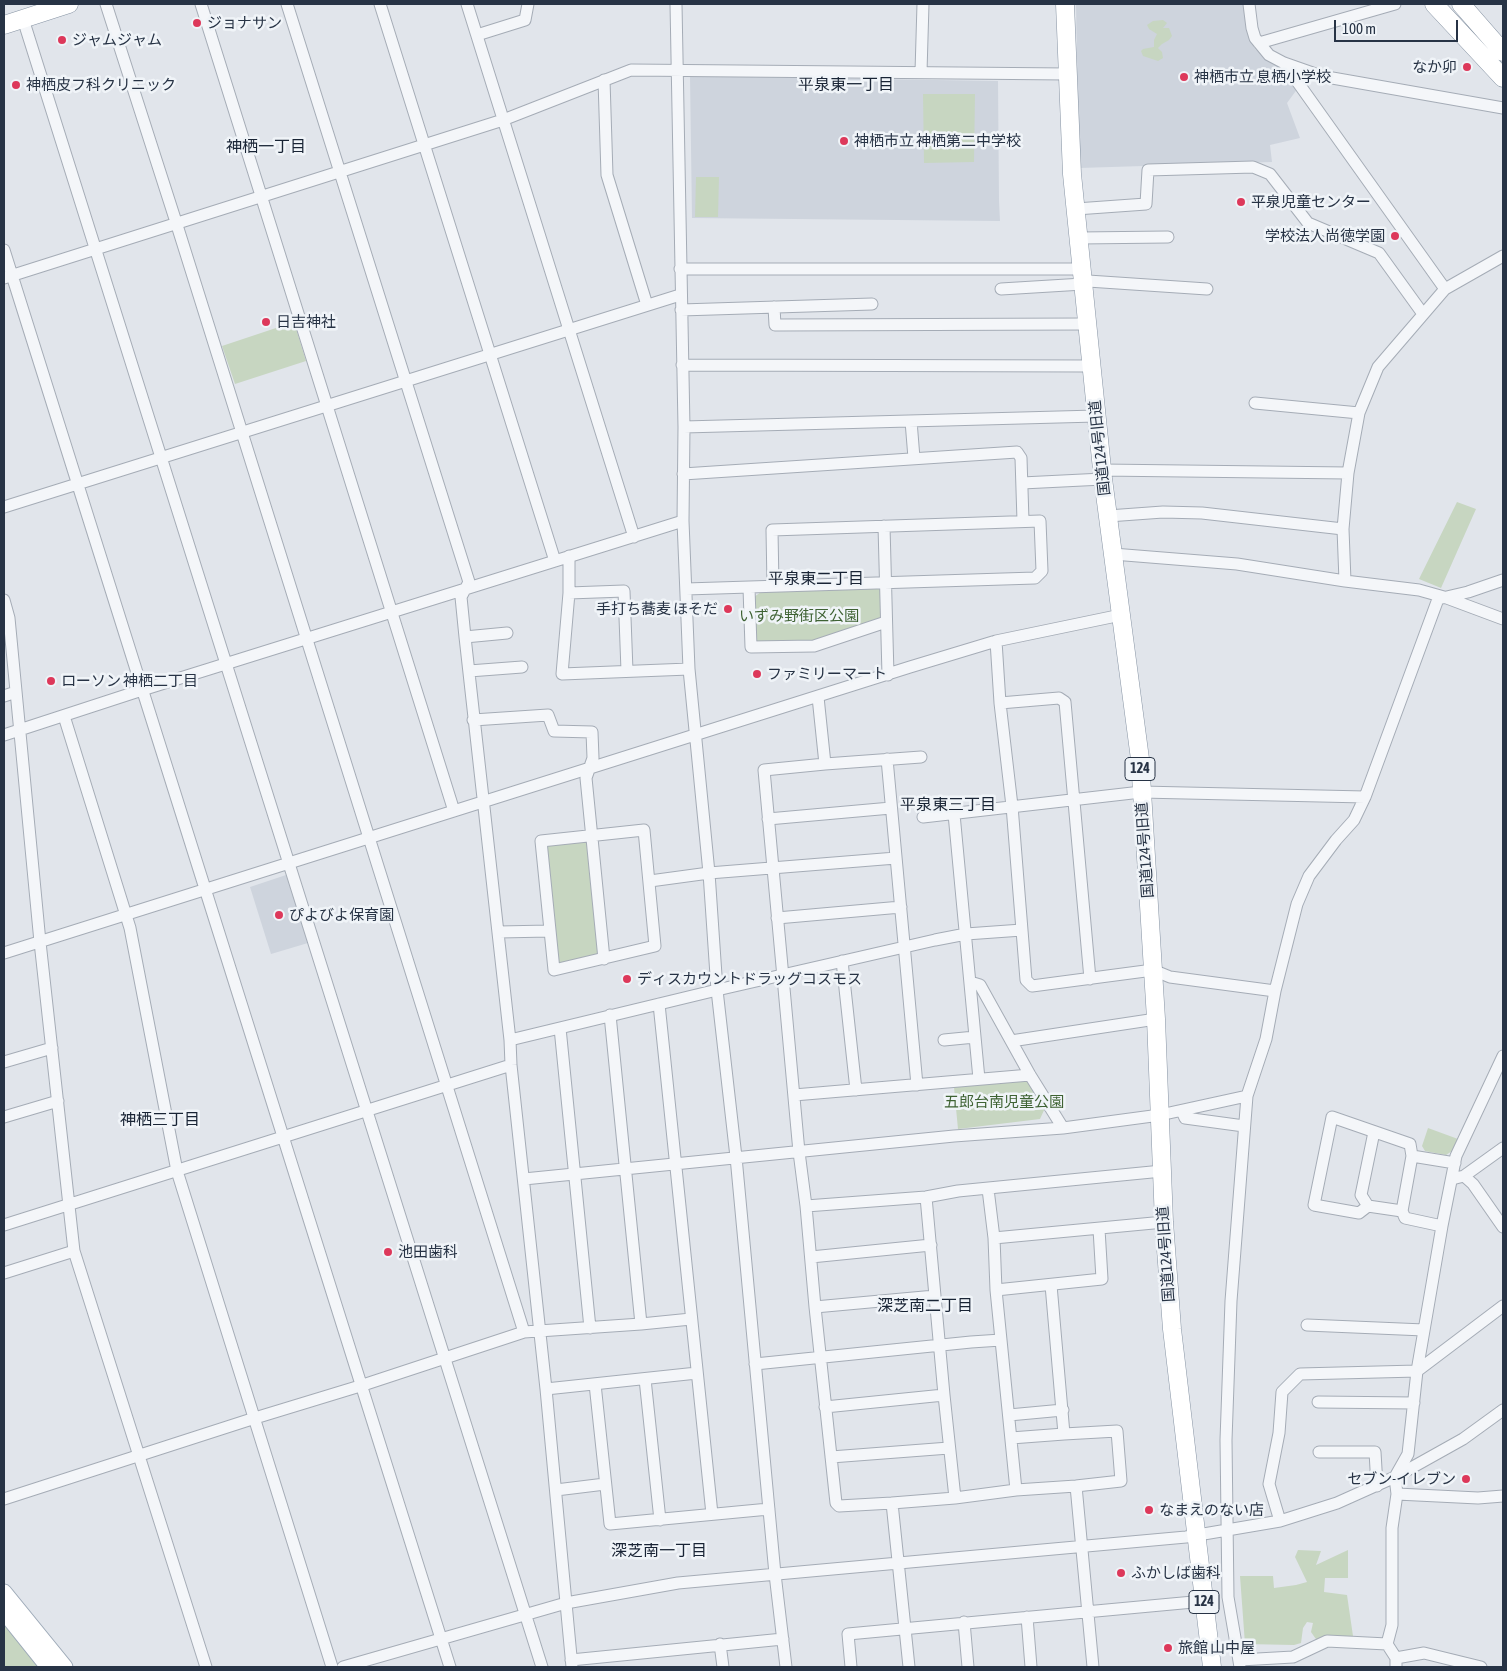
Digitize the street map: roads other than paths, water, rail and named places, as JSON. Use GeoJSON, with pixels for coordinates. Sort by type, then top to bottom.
{"type":"FeatureCollection","features":[{"type":"Feature","properties":{"kind":"highway"},"geometry":{"type":"LineString","coordinates":[[4,25],[69,4]]}},
{"type":"Feature","properties":{"kind":"highway","name":"国道124号旧道"},"geometry":{"type":"LineString","coordinates":[[1065,4],[1072,174],[1091,366],[1108,516],[1140,759],[1156,1019],[1164,1222],[1172,1329],[1212,1667]]}},
{"type":"Feature","properties":{"kind":"highway"},"geometry":{"type":"LineString","coordinates":[[1434,4],[1503,78]]}},
{"type":"Feature","properties":{"kind":"highway"},"geometry":{"type":"LineString","coordinates":[[1461,4],[1503,52]]}},
{"type":"Feature","properties":{"kind":"main road"},"geometry":{"type":"LineString","coordinates":[[4,1592],[65,1667]]}},
{"type":"Feature","properties":{"kind":"main road"},"geometry":{"type":"LineString","coordinates":[[4,1612],[48,1667]]}},
{"type":"Feature","properties":{"kind":"street"},"geometry":{"type":"LineString","coordinates":[[106,4],[524,1332]]}},
{"type":"Feature","properties":{"kind":"street"},"geometry":{"type":"LineString","coordinates":[[201,4],[454,811]]}},
{"type":"Feature","properties":{"kind":"street"},"geometry":{"type":"LineString","coordinates":[[287,4],[469,582],[461,597],[468,671],[499,932],[572,1663],[720,1644],[783,1639]]}},
{"type":"Feature","properties":{"kind":"street"},"geometry":{"type":"LineString","coordinates":[[380,4],[555,561]]}},
{"type":"Feature","properties":{"kind":"street"},"geometry":{"type":"LineString","coordinates":[[467,4],[634,537]]}},
{"type":"Feature","properties":{"kind":"street"},"geometry":{"type":"LineString","coordinates":[[477,35],[525,20],[528,4]]}},
{"type":"Feature","properties":{"kind":"street"},"geometry":{"type":"LineString","coordinates":[[676,4],[680,295],[684,427],[683,521],[689,670],[709,873],[717,990],[736,1158],[775,1574],[786,1667]]}},
{"type":"Feature","properties":{"kind":"street"},"geometry":{"type":"LineString","coordinates":[[921,72],[922,4]]}},
{"type":"Feature","properties":{"kind":"street"},"geometry":{"type":"LineString","coordinates":[[1249,4],[1252,28],[1259,43],[1269,55],[1284,63],[1321,76],[1503,108]]}},
{"type":"Feature","properties":{"kind":"street"},"geometry":{"type":"LineString","coordinates":[[1259,43],[1395,4]]}},
{"type":"Feature","properties":{"kind":"street"},"geometry":{"type":"LineString","coordinates":[[23,18],[542,1667]]}},
{"type":"Feature","properties":{"kind":"street"},"geometry":{"type":"LineString","coordinates":[[1284,63],[1445,289]]}},
{"type":"Feature","properties":{"kind":"street"},"geometry":{"type":"LineString","coordinates":[[8,276],[503,120],[631,70],[1067,74]]}},
{"type":"Feature","properties":{"kind":"street"},"geometry":{"type":"LineString","coordinates":[[604,80],[606,175],[647,305]]}},
{"type":"Feature","properties":{"kind":"street"},"geometry":{"type":"LineString","coordinates":[[1076,209],[1146,204],[1148,170],[1253,167],[1270,174],[1308,223],[1379,253],[1423,314]]}},
{"type":"Feature","properties":{"kind":"street"},"geometry":{"type":"LineString","coordinates":[[1079,238],[1168,237]]}},
{"type":"Feature","properties":{"kind":"street"},"geometry":{"type":"LineString","coordinates":[[4,250],[8,276],[78,484],[204,890],[450,1667]]}},
{"type":"Feature","properties":{"kind":"street"},"geometry":{"type":"LineString","coordinates":[[1345,581],[1343,529],[1348,473],[1359,413],[1378,367],[1445,289],[1503,256]]}},
{"type":"Feature","properties":{"kind":"street"},"geometry":{"type":"LineString","coordinates":[[680,269],[1083,277],[1088,280],[1208,289]]}},
{"type":"Feature","properties":{"kind":"street"},"geometry":{"type":"LineString","coordinates":[[1001,289],[1083,277]]}},
{"type":"Feature","properties":{"kind":"street"},"geometry":{"type":"LineString","coordinates":[[4,506],[680,295]]}},
{"type":"Feature","properties":{"kind":"street"},"geometry":{"type":"LineString","coordinates":[[681,310],[872,304]]}},
{"type":"Feature","properties":{"kind":"street"},"geometry":{"type":"LineString","coordinates":[[774,308],[775,325],[1087,324]]}},
{"type":"Feature","properties":{"kind":"street"},"geometry":{"type":"LineString","coordinates":[[682,365],[1091,366]]}},
{"type":"Feature","properties":{"kind":"street"},"geometry":{"type":"LineString","coordinates":[[1255,403],[1359,413]]}},
{"type":"Feature","properties":{"kind":"street"},"geometry":{"type":"LineString","coordinates":[[684,427],[1096,416]]}},
{"type":"Feature","properties":{"kind":"street"},"geometry":{"type":"LineString","coordinates":[[911,421],[914,458]]}},
{"type":"Feature","properties":{"kind":"street"},"geometry":{"type":"LineString","coordinates":[[683,474],[1017,452],[1021,458],[1023,521]]}},
{"type":"Feature","properties":{"kind":"street"},"geometry":{"type":"LineString","coordinates":[[1022,483],[1103,474],[1348,473]]}},
{"type":"Feature","properties":{"kind":"street"},"geometry":{"type":"LineString","coordinates":[[1108,516],[1163,512],[1202,513],[1343,529]]}},
{"type":"Feature","properties":{"kind":"street"},"geometry":{"type":"LineString","coordinates":[[4,736],[142,690],[683,521]]}},
{"type":"Feature","properties":{"kind":"street"},"geometry":{"type":"LineString","coordinates":[[686,589],[1035,578],[1042,571],[1040,521],[772,530],[773,586]]}},
{"type":"Feature","properties":{"kind":"street"},"geometry":{"type":"LineString","coordinates":[[884,526],[888,675]]}},
{"type":"Feature","properties":{"kind":"street"},"geometry":{"type":"LineString","coordinates":[[1113,554],[1237,564],[1345,581],[1419,590],[1444,597],[1503,619]]}},
{"type":"Feature","properties":{"kind":"street"},"geometry":{"type":"LineString","coordinates":[[569,556],[569,593],[562,674],[689,670]]}},
{"type":"Feature","properties":{"kind":"street"},"geometry":{"type":"LineString","coordinates":[[1387,1644],[1327,1641],[1293,1657],[1240,1664],[1228,1597],[1226,1440],[1231,1301],[1247,1096],[1266,1039],[1275,991],[1298,904],[1310,876],[1336,840],[1354,820],[1365,797],[1438,599],[1468,592],[1503,580]]}},
{"type":"Feature","properties":{"kind":"street"},"geometry":{"type":"LineString","coordinates":[[749,588],[751,647],[814,646],[886,622]]}},
{"type":"Feature","properties":{"kind":"street"},"geometry":{"type":"LineString","coordinates":[[569,593],[624,591],[627,672]]}},
{"type":"Feature","properties":{"kind":"street"},"geometry":{"type":"LineString","coordinates":[[4,600],[9,618],[8,651],[16,692],[40,942],[74,1251],[206,1667]]}},
{"type":"Feature","properties":{"kind":"street"},"geometry":{"type":"LineString","coordinates":[[4,953],[996,641],[1121,615]]}},
{"type":"Feature","properties":{"kind":"street"},"geometry":{"type":"LineString","coordinates":[[465,637],[507,633]]}},
{"type":"Feature","properties":{"kind":"street"},"geometry":{"type":"LineString","coordinates":[[996,641],[1026,980],[1032,986],[1153,970],[1170,977],[1275,991]]}},
{"type":"Feature","properties":{"kind":"street"},"geometry":{"type":"LineString","coordinates":[[468,671],[522,667]]}},
{"type":"Feature","properties":{"kind":"street"},"geometry":{"type":"LineString","coordinates":[[4,696],[16,692]]}},
{"type":"Feature","properties":{"kind":"street"},"geometry":{"type":"LineString","coordinates":[[818,697],[825,764]]}},
{"type":"Feature","properties":{"kind":"street"},"geometry":{"type":"LineString","coordinates":[[1000,703],[1059,698],[1064,702],[1090,978]]}},
{"type":"Feature","properties":{"kind":"street"},"geometry":{"type":"LineString","coordinates":[[473,720],[548,715],[554,731],[592,732],[593,758],[586,778],[604,959]]}},
{"type":"Feature","properties":{"kind":"street"},"geometry":{"type":"LineString","coordinates":[[64,716],[130,928],[177,1171],[332,1667]]}},
{"type":"Feature","properties":{"kind":"street"},"geometry":{"type":"LineString","coordinates":[[921,757],[764,770],[799,1152],[836,1503],[839,1506],[954,1498],[1016,1490],[1121,1481],[1117,1431],[1011,1438]]}},
{"type":"Feature","properties":{"kind":"street"},"geometry":{"type":"LineString","coordinates":[[887,759],[917,1086]]}},
{"type":"Feature","properties":{"kind":"street"},"geometry":{"type":"LineString","coordinates":[[923,817],[1142,792],[1365,797]]}},
{"type":"Feature","properties":{"kind":"street"},"geometry":{"type":"LineString","coordinates":[[768,819],[891,808]]}},
{"type":"Feature","properties":{"kind":"street"},"geometry":{"type":"LineString","coordinates":[[954,814],[979,1079]]}},
{"type":"Feature","properties":{"kind":"street"},"geometry":{"type":"LineString","coordinates":[[644,830],[655,946],[554,970],[541,841],[592,834],[644,830]]}},
{"type":"Feature","properties":{"kind":"street"},"geometry":{"type":"LineString","coordinates":[[650,881],[709,873],[896,858]]}},
{"type":"Feature","properties":{"kind":"street"},"geometry":{"type":"LineString","coordinates":[[777,918],[901,907]]}},
{"type":"Feature","properties":{"kind":"street"},"geometry":{"type":"LineString","coordinates":[[510,1040],[904,947],[966,934],[1022,930]]}},
{"type":"Feature","properties":{"kind":"street"},"geometry":{"type":"LineString","coordinates":[[499,932],[549,931]]}},
{"type":"Feature","properties":{"kind":"street"},"geometry":{"type":"LineString","coordinates":[[842,961],[856,1090]]}},
{"type":"Feature","properties":{"kind":"street"},"geometry":{"type":"LineString","coordinates":[[970,982],[980,985],[1030,1075],[1063,1128]]}},
{"type":"Feature","properties":{"kind":"street"},"geometry":{"type":"LineString","coordinates":[[659,1004],[712,1514]]}},
{"type":"Feature","properties":{"kind":"street"},"geometry":{"type":"LineString","coordinates":[[610,1015],[641,1324]]}},
{"type":"Feature","properties":{"kind":"street"},"geometry":{"type":"LineString","coordinates":[[1011,1041],[1156,1019]]}},
{"type":"Feature","properties":{"kind":"street"},"geometry":{"type":"LineString","coordinates":[[560,1028],[590,1328]]}},
{"type":"Feature","properties":{"kind":"street"},"geometry":{"type":"LineString","coordinates":[[944,1040],[975,1037]]}},
{"type":"Feature","properties":{"kind":"street"},"geometry":{"type":"LineString","coordinates":[[4,1062],[52,1048]]}},
{"type":"Feature","properties":{"kind":"street"},"geometry":{"type":"LineString","coordinates":[[1503,1056],[1456,1156],[1455,1164],[1463,1180],[1503,1227]]}},
{"type":"Feature","properties":{"kind":"street"},"geometry":{"type":"LineString","coordinates":[[4,1225],[511,1065]]}},
{"type":"Feature","properties":{"kind":"street"},"geometry":{"type":"LineString","coordinates":[[794,1095],[1030,1075]]}},
{"type":"Feature","properties":{"kind":"street"},"geometry":{"type":"LineString","coordinates":[[524,1179],[954,1136],[1063,1128],[1160,1115],[1247,1096]]}},
{"type":"Feature","properties":{"kind":"street"},"geometry":{"type":"LineString","coordinates":[[4,1117],[58,1101]]}},
{"type":"Feature","properties":{"kind":"street"},"geometry":{"type":"LineString","coordinates":[[1182,1110],[1185,1118],[1244,1126]]}},
{"type":"Feature","properties":{"kind":"street"},"geometry":{"type":"LineString","coordinates":[[1402,1211],[1368,1206],[1359,1213],[1314,1204],[1332,1117],[1410,1144],[1412,1156],[1402,1211],[1405,1218],[1442,1226]]}},
{"type":"Feature","properties":{"kind":"street"},"geometry":{"type":"LineString","coordinates":[[1368,1206],[1361,1195],[1374,1132]]}},
{"type":"Feature","properties":{"kind":"street"},"geometry":{"type":"LineString","coordinates":[[1481,1667],[1424,1652],[1396,1663],[1387,1644],[1392,1625],[1392,1528],[1397,1494],[1395,1477],[1408,1454],[1417,1371],[1442,1226],[1463,1180],[1503,1148]]}},
{"type":"Feature","properties":{"kind":"street"},"geometry":{"type":"LineString","coordinates":[[1412,1156],[1455,1164]]}},
{"type":"Feature","properties":{"kind":"street"},"geometry":{"type":"LineString","coordinates":[[806,1206],[926,1197],[958,1191],[1162,1171]]}},
{"type":"Feature","properties":{"kind":"street"},"geometry":{"type":"LineString","coordinates":[[988,1189],[1016,1490]]}},
{"type":"Feature","properties":{"kind":"street"},"geometry":{"type":"LineString","coordinates":[[926,1197],[954,1498]]}},
{"type":"Feature","properties":{"kind":"street"},"geometry":{"type":"LineString","coordinates":[[994,1238],[1164,1222]]}},
{"type":"Feature","properties":{"kind":"street"},"geometry":{"type":"LineString","coordinates":[[996,1290],[1102,1279],[1099,1229]]}},
{"type":"Feature","properties":{"kind":"street"},"geometry":{"type":"LineString","coordinates":[[811,1257],[931,1245]]}},
{"type":"Feature","properties":{"kind":"street"},"geometry":{"type":"LineString","coordinates":[[4,1273],[74,1251]]}},
{"type":"Feature","properties":{"kind":"street"},"geometry":{"type":"LineString","coordinates":[[1051,1285],[1064,1434]]}},
{"type":"Feature","properties":{"kind":"street"},"geometry":{"type":"LineString","coordinates":[[815,1307],[936,1296]]}},
{"type":"Feature","properties":{"kind":"street"},"geometry":{"type":"LineString","coordinates":[[1280,1521],[1269,1484],[1279,1433],[1282,1392],[1300,1374],[1417,1371],[1503,1306]]}},
{"type":"Feature","properties":{"kind":"street"},"geometry":{"type":"LineString","coordinates":[[4,1499],[445,1359],[524,1332],[691,1319]]}},
{"type":"Feature","properties":{"kind":"street"},"geometry":{"type":"LineString","coordinates":[[1308,1325],[1424,1330]]}},
{"type":"Feature","properties":{"kind":"street"},"geometry":{"type":"LineString","coordinates":[[755,1364],[1001,1340]]}},
{"type":"Feature","properties":{"kind":"street"},"geometry":{"type":"LineString","coordinates":[[546,1389],[697,1373]]}},
{"type":"Feature","properties":{"kind":"street"},"geometry":{"type":"LineString","coordinates":[[645,1378],[660,1520]]}},
{"type":"Feature","properties":{"kind":"street"},"geometry":{"type":"LineString","coordinates":[[595,1384],[610,1524],[769,1509]]}},
{"type":"Feature","properties":{"kind":"street"},"geometry":{"type":"LineString","coordinates":[[825,1407],[944,1395]]}},
{"type":"Feature","properties":{"kind":"street"},"geometry":{"type":"LineString","coordinates":[[1318,1402],[1414,1403]]}},
{"type":"Feature","properties":{"kind":"street"},"geometry":{"type":"LineString","coordinates":[[1009,1416],[1063,1410]]}},
{"type":"Feature","properties":{"kind":"street"},"geometry":{"type":"LineString","coordinates":[[343,1667],[566,1603],[678,1583],[1195,1536],[1280,1521],[1337,1503],[1377,1486],[1463,1439],[1503,1410]]}},
{"type":"Feature","properties":{"kind":"street"},"geometry":{"type":"LineString","coordinates":[[831,1457],[949,1448]]}},
{"type":"Feature","properties":{"kind":"street"},"geometry":{"type":"LineString","coordinates":[[1319,1452],[1375,1452],[1377,1486]]}},
{"type":"Feature","properties":{"kind":"street"},"geometry":{"type":"LineString","coordinates":[[556,1490],[605,1484]]}},
{"type":"Feature","properties":{"kind":"street"},"geometry":{"type":"LineString","coordinates":[[1076,1486],[1093,1667]]}},
{"type":"Feature","properties":{"kind":"street"},"geometry":{"type":"LineString","coordinates":[[1397,1494],[1478,1498],[1503,1496]]}},
{"type":"Feature","properties":{"kind":"street"},"geometry":{"type":"LineString","coordinates":[[892,1502],[909,1667]]}},
{"type":"Feature","properties":{"kind":"street"},"geometry":{"type":"LineString","coordinates":[[851,1667],[848,1634],[1204,1600]]}},
{"type":"Feature","properties":{"kind":"street"},"geometry":{"type":"LineString","coordinates":[[1027,1617],[1031,1667]]}},
{"type":"Feature","properties":{"kind":"street"},"geometry":{"type":"LineString","coordinates":[[964,1622],[968,1667]]}},
{"type":"Feature","properties":{"kind":"street"},"geometry":{"type":"LineString","coordinates":[[720,1644],[723,1667]]}},
{"type":"Feature","properties":{"kind":"place","name":"ジョナサン"},"geometry":{"type":"Point","coordinates":[197,23]}},
{"type":"Feature","properties":{"kind":"place","name":"ジャムジャム"},"geometry":{"type":"Point","coordinates":[62,40]}},
{"type":"Feature","properties":{"kind":"place","name":"なか卯"},"geometry":{"type":"Point","coordinates":[1467,67]}},
{"type":"Feature","properties":{"kind":"place","name":"神栖市立 息栖小学校"},"geometry":{"type":"Point","coordinates":[1184,77]}},
{"type":"Feature","properties":{"kind":"place","name":"神栖皮フ科クリニック"},"geometry":{"type":"Point","coordinates":[16,85]}},
{"type":"Feature","properties":{"kind":"place","name":"神栖市立 神栖第二中学校"},"geometry":{"type":"Point","coordinates":[844,141]}},
{"type":"Feature","properties":{"kind":"place","name":"平泉児童センター"},"geometry":{"type":"Point","coordinates":[1241,202]}},
{"type":"Feature","properties":{"kind":"place","name":"学校法人尚徳学園"},"geometry":{"type":"Point","coordinates":[1395,236]}},
{"type":"Feature","properties":{"kind":"place","name":"日吉神社"},"geometry":{"type":"Point","coordinates":[266,322]}},
{"type":"Feature","properties":{"kind":"place","name":"手打ち蕎麦 ほそだ"},"geometry":{"type":"Point","coordinates":[728,609]}},
{"type":"Feature","properties":{"kind":"place","name":"ファミリーマート"},"geometry":{"type":"Point","coordinates":[757,674]}},
{"type":"Feature","properties":{"kind":"place","name":"ローソン 神栖二丁目"},"geometry":{"type":"Point","coordinates":[51,681]}},
{"type":"Feature","properties":{"kind":"place","name":"ぴよびよ保育園"},"geometry":{"type":"Point","coordinates":[279,915]}},
{"type":"Feature","properties":{"kind":"place","name":"ディスカウントドラッグコスモス"},"geometry":{"type":"Point","coordinates":[627,979]}},
{"type":"Feature","properties":{"kind":"place","name":"池田歯科"},"geometry":{"type":"Point","coordinates":[388,1252]}},
{"type":"Feature","properties":{"kind":"place","name":"セブン-イレブン"},"geometry":{"type":"Point","coordinates":[1466,1479]}},
{"type":"Feature","properties":{"kind":"place","name":"なまえのない店"},"geometry":{"type":"Point","coordinates":[1149,1510]}},
{"type":"Feature","properties":{"kind":"place","name":"ふかしば歯科"},"geometry":{"type":"Point","coordinates":[1121,1573]}},
{"type":"Feature","properties":{"kind":"place","name":"旅館 山中屋"},"geometry":{"type":"Point","coordinates":[1168,1648]}},
{"type":"Feature","properties":{"kind":"district","name":"平泉東一丁目"},"geometry":{"type":"Point","coordinates":[846,85]}},
{"type":"Feature","properties":{"kind":"district","name":"神栖一丁目"},"geometry":{"type":"Point","coordinates":[266,147]}},
{"type":"Feature","properties":{"kind":"district","name":"平泉東二丁目"},"geometry":{"type":"Point","coordinates":[816,579]}},
{"type":"Feature","properties":{"kind":"district","name":"平泉東三丁目"},"geometry":{"type":"Point","coordinates":[948,805]}},
{"type":"Feature","properties":{"kind":"district","name":"神栖三丁目"},"geometry":{"type":"Point","coordinates":[160,1120]}},
{"type":"Feature","properties":{"kind":"district","name":"深芝南二丁目"},"geometry":{"type":"Point","coordinates":[925,1306]}},
{"type":"Feature","properties":{"kind":"district","name":"深芝南一丁目"},"geometry":{"type":"Point","coordinates":[659,1551]}},
{"type":"Feature","properties":{"kind":"park label","name":"いずみ野街区公園"},"geometry":{"type":"Point","coordinates":[799,616]}},
{"type":"Feature","properties":{"kind":"park label","name":"五郎台南児童公園"},"geometry":{"type":"Point","coordinates":[1004,1102]}}]}
